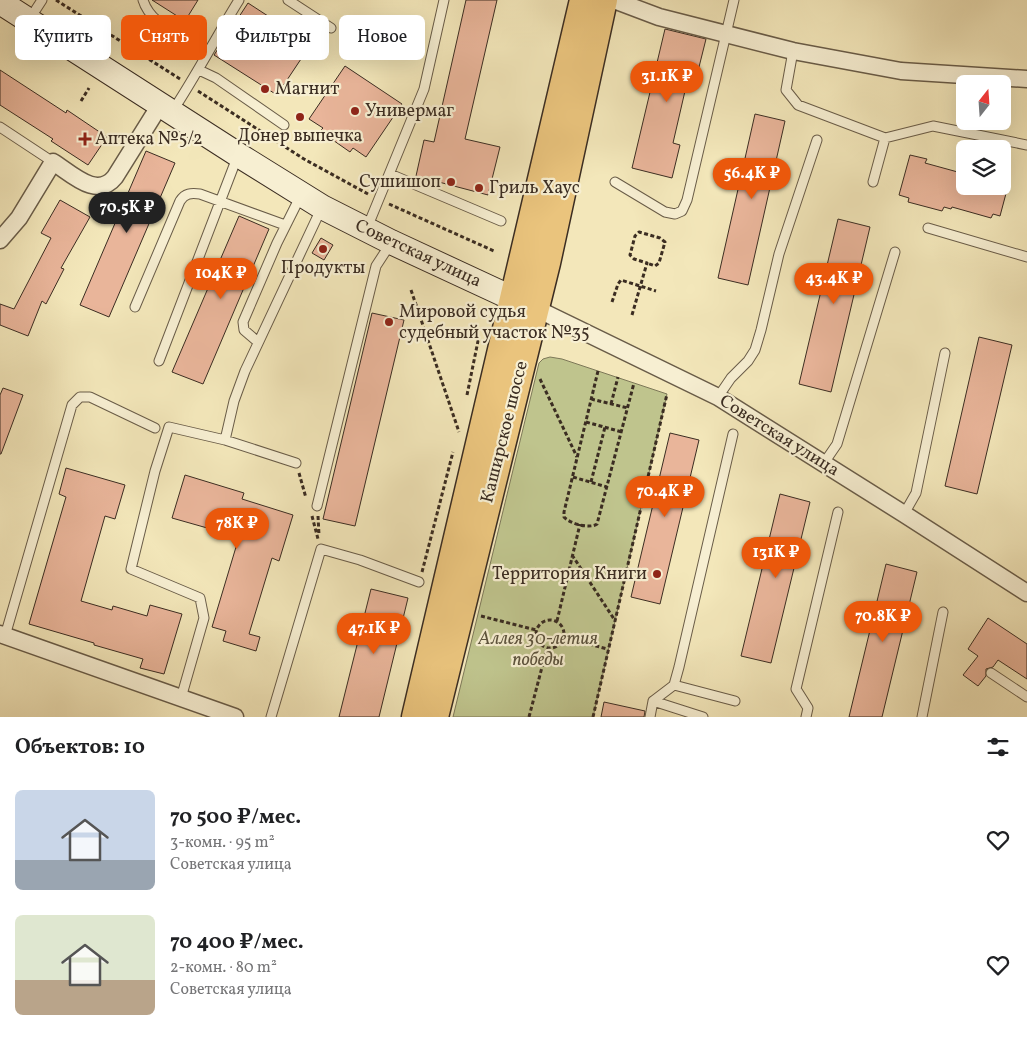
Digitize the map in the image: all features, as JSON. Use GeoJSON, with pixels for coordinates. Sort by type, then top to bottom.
{"type":"FeatureCollection","features":[{"type":"Feature","properties":{"kind":"main road","name":"Каширское шоссе"},"geometry":{"type":"LineString","coordinates":[[435,717],[524,304],[583,0]]}},
{"type":"Feature","properties":{"kind":"main road","name":"Каширское шоссе"},"geometry":{"type":"LineString","coordinates":[[414,717],[604,0]]}},
{"type":"Feature","properties":{"kind":"main road","name":"Советская улица"},"geometry":{"type":"LineString","coordinates":[[0,2],[21,15]]}},
{"type":"Feature","properties":{"kind":"main road","name":"Советская улица"},"geometry":{"type":"LineString","coordinates":[[91,60],[322,207],[366,230],[524,304]]}},
{"type":"Feature","properties":{"kind":"street"},"geometry":{"type":"LineString","coordinates":[[614,0],[659,17],[793,51],[902,71],[1027,79]]}},
{"type":"Feature","properties":{"kind":"street"},"geometry":{"type":"LineString","coordinates":[[0,240],[19,218],[53,162],[92,186],[103,187],[108,185],[166,109]]}},
{"type":"Feature","properties":{"kind":"street","name":"Советская улица"},"geometry":{"type":"LineString","coordinates":[[524,304],[718,397],[1027,593]]}},
{"type":"Feature","properties":{"kind":"street"},"geometry":{"type":"LineString","coordinates":[[2,635],[235,717]]}},
{"type":"Feature","properties":{"kind":"lane"},"geometry":{"type":"LineString","coordinates":[[32,15],[42,0]]}},
{"type":"Feature","properties":{"kind":"lane"},"geometry":{"type":"LineString","coordinates":[[142,0],[151,15]]}},
{"type":"Feature","properties":{"kind":"lane"},"geometry":{"type":"LineString","coordinates":[[166,109],[190,86],[215,38],[239,0]]}},
{"type":"Feature","properties":{"kind":"lane"},"geometry":{"type":"LineString","coordinates":[[288,0],[331,28]]}},
{"type":"Feature","properties":{"kind":"lane"},"geometry":{"type":"LineString","coordinates":[[366,230],[424,89],[444,0]]}},
{"type":"Feature","properties":{"kind":"lane"},"geometry":{"type":"LineString","coordinates":[[616,182],[664,212],[675,214],[682,211],[687,200],[734,0]]}},
{"type":"Feature","properties":{"kind":"lane"},"geometry":{"type":"LineString","coordinates":[[793,51],[786,90],[798,106],[885,138],[933,126],[1027,145]]}},
{"type":"Feature","properties":{"kind":"lane"},"geometry":{"type":"LineString","coordinates":[[199,70],[216,78],[284,125]]}},
{"type":"Feature","properties":{"kind":"lane"},"geometry":{"type":"LineString","coordinates":[[0,127],[53,162]]}},
{"type":"Feature","properties":{"kind":"lane"},"geometry":{"type":"LineString","coordinates":[[873,182],[885,138]]}},
{"type":"Feature","properties":{"kind":"lane"},"geometry":{"type":"LineString","coordinates":[[718,397],[731,378],[748,361],[755,350],[779,254],[818,140]]}},
{"type":"Feature","properties":{"kind":"lane"},"geometry":{"type":"LineString","coordinates":[[159,361],[238,155]]}},
{"type":"Feature","properties":{"kind":"lane"},"geometry":{"type":"LineString","coordinates":[[390,174],[501,221]]}},
{"type":"Feature","properties":{"kind":"lane"},"geometry":{"type":"LineString","coordinates":[[135,307],[182,198],[190,193],[220,201],[285,225]]}},
{"type":"Feature","properties":{"kind":"lane"},"geometry":{"type":"LineString","coordinates":[[258,342],[246,332],[242,325],[285,225],[301,194]]}},
{"type":"Feature","properties":{"kind":"lane"},"geometry":{"type":"LineString","coordinates":[[225,440],[238,391],[258,342],[322,207]]}},
{"type":"Feature","properties":{"kind":"lane"},"geometry":{"type":"LineString","coordinates":[[928,228],[1027,257]]}},
{"type":"Feature","properties":{"kind":"lane"},"geometry":{"type":"LineString","coordinates":[[317,506],[376,266],[391,242]]}},
{"type":"Feature","properties":{"kind":"lane"},"geometry":{"type":"LineString","coordinates":[[824,463],[837,444],[895,252]]}},
{"type":"Feature","properties":{"kind":"lane"},"geometry":{"type":"LineString","coordinates":[[904,514],[916,493],[945,353]]}},
{"type":"Feature","properties":{"kind":"lane"},"geometry":{"type":"LineString","coordinates":[[2,635],[72,406],[80,397],[90,397],[154,428]]}},
{"type":"Feature","properties":{"kind":"lane"},"geometry":{"type":"LineString","coordinates":[[181,698],[204,618],[200,598],[131,569],[155,471],[170,427],[225,440],[296,463]]}},
{"type":"Feature","properties":{"kind":"lane"},"geometry":{"type":"LineString","coordinates":[[650,717],[653,701],[674,685],[733,434]]}},
{"type":"Feature","properties":{"kind":"lane"},"geometry":{"type":"LineString","coordinates":[[806,717],[808,708],[796,689],[838,512]]}},
{"type":"Feature","properties":{"kind":"lane"},"geometry":{"type":"LineString","coordinates":[[271,717],[322,549],[360,560],[419,582]]}},
{"type":"Feature","properties":{"kind":"lane"},"geometry":{"type":"LineString","coordinates":[[922,717],[943,612]]}},
{"type":"Feature","properties":{"kind":"lane"},"geometry":{"type":"LineString","coordinates":[[991,673],[1027,697]]}},
{"type":"Feature","properties":{"kind":"lane"},"geometry":{"type":"LineString","coordinates":[[674,685],[736,701]]}},
{"type":"Feature","properties":{"kind":"lane"},"geometry":{"type":"LineString","coordinates":[[653,701],[703,717]]}},
{"type":"Feature","properties":{"kind":"path"},"geometry":{"type":"LineString","coordinates":[[56,0],[270,138]]}},
{"type":"Feature","properties":{"kind":"path"},"geometry":{"type":"LineString","coordinates":[[81,101],[89,88]]}},
{"type":"Feature","properties":{"kind":"path"},"geometry":{"type":"LineString","coordinates":[[639,232],[660,238],[665,242],[659,263],[655,266],[647,263],[634,259],[630,255],[635,236],[639,232]]}},
{"type":"Feature","properties":{"kind":"path"},"geometry":{"type":"LineString","coordinates":[[632,315],[647,263]]}},
{"type":"Feature","properties":{"kind":"path"},"geometry":{"type":"LineString","coordinates":[[612,302],[620,281],[626,280],[656,290]]}},
{"type":"Feature","properties":{"kind":"path"},"geometry":{"type":"LineString","coordinates":[[411,290],[459,432]]}},
{"type":"Feature","properties":{"kind":"path"},"geometry":{"type":"LineString","coordinates":[[467,395],[478,341]]}},
{"type":"Feature","properties":{"kind":"path"},"geometry":{"type":"LineString","coordinates":[[598,371],[564,517],[567,520],[580,524],[591,527],[597,524],[634,382]]}},
{"type":"Feature","properties":{"kind":"path"},"geometry":{"type":"LineString","coordinates":[[536,372],[577,457]]}},
{"type":"Feature","properties":{"kind":"path"},"geometry":{"type":"LineString","coordinates":[[611,404],[618,377]]}},
{"type":"Feature","properties":{"kind":"path"},"geometry":{"type":"LineString","coordinates":[[593,717],[607,649],[667,394]]}},
{"type":"Feature","properties":{"kind":"path"},"geometry":{"type":"LineString","coordinates":[[592,399],[628,408]]}},
{"type":"Feature","properties":{"kind":"path"},"geometry":{"type":"LineString","coordinates":[[586,422],[622,432]]}},
{"type":"Feature","properties":{"kind":"path"},"geometry":{"type":"LineString","coordinates":[[457,440],[461,423]]}},
{"type":"Feature","properties":{"kind":"path"},"geometry":{"type":"LineString","coordinates":[[591,482],[605,427]]}},
{"type":"Feature","properties":{"kind":"path"},"geometry":{"type":"LineString","coordinates":[[419,582],[454,449]]}},
{"type":"Feature","properties":{"kind":"path"},"geometry":{"type":"LineString","coordinates":[[573,477],[607,487]]}},
{"type":"Feature","properties":{"kind":"path"},"geometry":{"type":"LineString","coordinates":[[317,506],[319,540]]}},
{"type":"Feature","properties":{"kind":"path"},"geometry":{"type":"LineString","coordinates":[[556,621],[580,524]]}},
{"type":"Feature","properties":{"kind":"path"},"geometry":{"type":"LineString","coordinates":[[572,555],[614,619]]}},
{"type":"Feature","properties":{"kind":"path"},"geometry":{"type":"LineString","coordinates":[[477,614],[536,630]]}},
{"type":"Feature","properties":{"kind":"path"},"geometry":{"type":"LineString","coordinates":[[544,621],[556,621],[564,628],[564,637],[560,645],[547,648],[538,642],[536,630],[544,621]]}},
{"type":"Feature","properties":{"kind":"path"},"geometry":{"type":"LineString","coordinates":[[564,637],[607,649]]}},
{"type":"Feature","properties":{"kind":"path"},"geometry":{"type":"LineString","coordinates":[[529,717],[547,648]]}},
{"type":"Feature","properties":{"kind":"green space","name":"Аллея 30-летия победы"},"geometry":{"type":"Polygon","coordinates":[[[550,357],[562,359],[667,394],[593,717],[453,717],[539,363],[543,359],[550,357]]]}},
{"type":"Feature","properties":{"kind":"building"},"geometry":{"type":"Polygon","coordinates":[[[152,0],[198,0],[189,15],[176,15],[152,0]]]}},
{"type":"Feature","properties":{"kind":"building"},"geometry":{"type":"Polygon","coordinates":[[[466,0],[497,0],[465,139],[500,147],[488,195],[416,176],[424,140],[434,142],[466,0]]]}},
{"type":"Feature","properties":{"kind":"building"},"geometry":{"type":"Polygon","coordinates":[[[248,3],[266,15],[240,15],[248,3]]]}},
{"type":"Feature","properties":{"kind":"building"},"geometry":{"type":"Polygon","coordinates":[[[665,29],[706,39],[699,67],[691,65],[673,143],[680,145],[672,178],[632,168],[665,29]]]}},
{"type":"Feature","properties":{"kind":"building"},"geometry":{"type":"Polygon","coordinates":[[[222,60],[300,60],[277,95],[222,60]]]}},
{"type":"Feature","properties":{"kind":"building","name":"Универмаг"},"geometry":{"type":"Polygon","coordinates":[[[345,66],[402,104],[366,157],[353,148],[350,152],[320,131],[323,128],[309,119],[345,66]]]}},
{"type":"Feature","properties":{"kind":"building"},"geometry":{"type":"Polygon","coordinates":[[[0,70],[66,113],[67,110],[107,137],[88,165],[51,141],[53,139],[0,105],[0,70]]]}},
{"type":"Feature","properties":{"kind":"building"},"geometry":{"type":"Polygon","coordinates":[[[755,114],[785,121],[748,285],[718,278],[755,114]]]}},
{"type":"Feature","properties":{"kind":"building"},"geometry":{"type":"Polygon","coordinates":[[[146,151],[175,163],[109,317],[80,305],[146,151]]]}},
{"type":"Feature","properties":{"kind":"building"},"geometry":{"type":"Polygon","coordinates":[[[910,155],[927,159],[925,163],[956,172],[956,195],[1006,195],[1000,216],[993,214],[991,218],[952,207],[951,209],[944,207],[942,211],[908,202],[909,198],[899,195],[910,155]]]}},
{"type":"Feature","properties":{"kind":"building"},"geometry":{"type":"Polygon","coordinates":[[[60,200],[90,217],[61,268],[64,269],[46,304],[42,301],[28,336],[0,325],[0,304],[14,309],[51,238],[41,233],[60,200]]]}},
{"type":"Feature","properties":{"kind":"building"},"geometry":{"type":"Polygon","coordinates":[[[239,216],[269,229],[203,384],[172,372],[239,216]]]}},
{"type":"Feature","properties":{"kind":"building"},"geometry":{"type":"Polygon","coordinates":[[[838,219],[870,227],[831,392],[799,384],[838,219]]]}},
{"type":"Feature","properties":{"kind":"building","name":"Продукты"},"geometry":{"type":"Polygon","coordinates":[[[321,238],[333,245],[324,260],[312,253],[321,238]]]}},
{"type":"Feature","properties":{"kind":"building"},"geometry":{"type":"Polygon","coordinates":[[[372,313],[404,320],[355,526],[323,519],[372,313]]]}},
{"type":"Feature","properties":{"kind":"building"},"geometry":{"type":"Polygon","coordinates":[[[979,337],[1012,345],[977,494],[945,486],[979,337]]]}},
{"type":"Feature","properties":{"kind":"building"},"geometry":{"type":"Polygon","coordinates":[[[3,388],[23,395],[0,454],[0,395],[3,388]]]}},
{"type":"Feature","properties":{"kind":"building"},"geometry":{"type":"Polygon","coordinates":[[[670,433],[699,440],[660,604],[631,597],[670,433]]]}},
{"type":"Feature","properties":{"kind":"building"},"geometry":{"type":"Polygon","coordinates":[[[66,468],[125,485],[115,519],[105,516],[81,601],[112,610],[113,606],[147,616],[150,605],[182,614],[164,674],[140,668],[143,659],[29,624],[66,497],[59,494],[66,468]]]}},
{"type":"Feature","properties":{"kind":"building"},"geometry":{"type":"Polygon","coordinates":[[[185,475],[244,493],[242,499],[293,515],[279,561],[272,558],[249,634],[260,637],[256,651],[223,641],[226,631],[212,627],[239,537],[172,518],[185,475]]]}},
{"type":"Feature","properties":{"kind":"building"},"geometry":{"type":"Polygon","coordinates":[[[780,494],[810,502],[771,663],[741,656],[780,494]]]}},
{"type":"Feature","properties":{"kind":"building"},"geometry":{"type":"Polygon","coordinates":[[[886,564],[917,572],[882,717],[849,717],[886,564]]]}},
{"type":"Feature","properties":{"kind":"building"},"geometry":{"type":"Polygon","coordinates":[[[371,589],[408,598],[379,717],[339,717],[371,589]]]}},
{"type":"Feature","properties":{"kind":"building"},"geometry":{"type":"Polygon","coordinates":[[[988,618],[1027,644],[1027,679],[998,660],[993,667],[986,669],[986,676],[978,686],[963,675],[978,656],[968,649],[988,618]]]}},
{"type":"Feature","properties":{"kind":"building"},"geometry":{"type":"Polygon","coordinates":[[[604,702],[645,711],[644,717],[601,717],[604,702]]]}},
{"type":"Feature","properties":{"kind":"place","name":"Магнит"},"geometry":{"type":"Point","coordinates":[265,89]}},
{"type":"Feature","properties":{"kind":"place","name":"Универмаг"},"geometry":{"type":"Point","coordinates":[355,111]}},
{"type":"Feature","properties":{"kind":"place","name":"Донер выпечка"},"geometry":{"type":"Point","coordinates":[300,117]}},
{"type":"Feature","properties":{"kind":"place","name":"Аптека №5/2"},"geometry":{"type":"Point","coordinates":[85,139]}},
{"type":"Feature","properties":{"kind":"place","name":"Сушишоп"},"geometry":{"type":"Point","coordinates":[451,182]}},
{"type":"Feature","properties":{"kind":"place","name":"Гриль Хаус"},"geometry":{"type":"Point","coordinates":[479,188]}},
{"type":"Feature","properties":{"kind":"place","name":"Продукты"},"geometry":{"type":"Point","coordinates":[323,249]}},
{"type":"Feature","properties":{"kind":"place","name":"Мировой судья судебный участок №35"},"geometry":{"type":"Point","coordinates":[389,322]}},
{"type":"Feature","properties":{"kind":"place","name":"Территория Книги"},"geometry":{"type":"Point","coordinates":[657,574]}}]}
